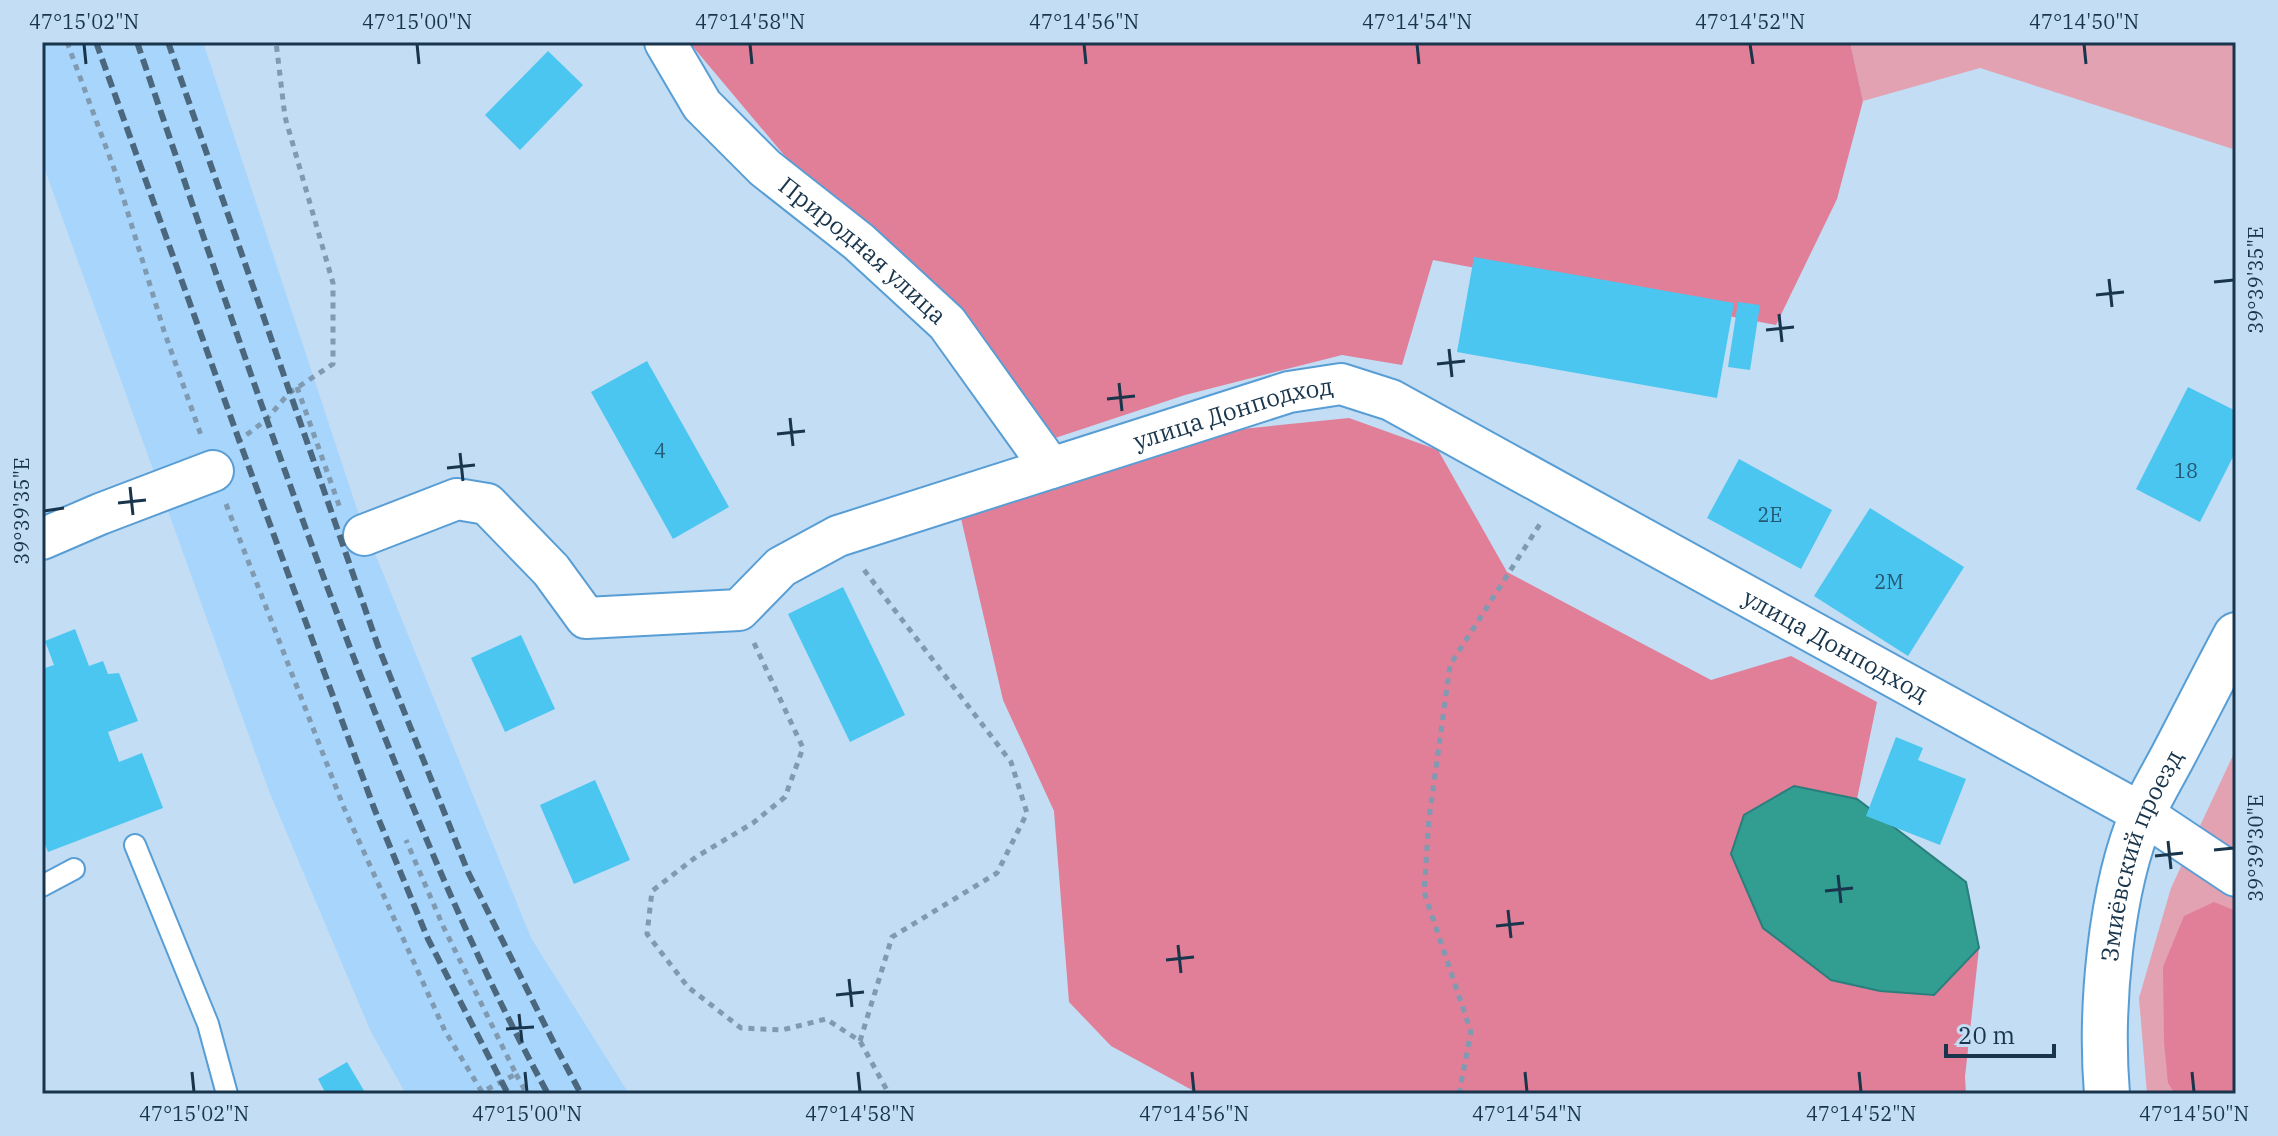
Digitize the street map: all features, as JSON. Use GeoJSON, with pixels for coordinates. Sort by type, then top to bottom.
{"type":"FeatureCollection","features":[{"type":"Feature","properties":{"kind":"main road","name":"Змиёвский проезд"},"geometry":{"type":"LineString","coordinates":[[2107,1094],[2105,1000],[2125,867],[2143,814],[2236,635]]}},
{"type":"Feature","properties":{"kind":"street","name":"Природная улица"},"geometry":{"type":"LineString","coordinates":[[665,42],[702,105],[765,168],[859,242],[947,323],[1051,468]]}},
{"type":"Feature","properties":{"kind":"street","name":"улица Донподход"},"geometry":{"type":"LineString","coordinates":[[739,610],[781,567],[838,536],[1289,392],[1341,384],[1391,400],[2143,814],[2236,876]]}},
{"type":"Feature","properties":{"kind":"street"},"geometry":{"type":"LineString","coordinates":[[42,539],[213,471]]}},
{"type":"Feature","properties":{"kind":"street"},"geometry":{"type":"LineString","coordinates":[[364,535],[457,499],[487,504],[551,570],[586,618],[739,610]]}},
{"type":"Feature","properties":{"kind":"lane"},"geometry":{"type":"LineString","coordinates":[[135,845],[208,1024],[227,1094]]}},
{"type":"Feature","properties":{"kind":"lane"},"geometry":{"type":"LineString","coordinates":[[42,886],[74,869]]}},
{"type":"Feature","properties":{"kind":"path"},"geometry":{"type":"LineString","coordinates":[[67,42],[116,174],[164,331],[213,471],[344,808],[445,1031],[482,1092],[516,1074]]}},
{"type":"Feature","properties":{"kind":"path"},"geometry":{"type":"LineString","coordinates":[[213,471],[239,440],[266,420],[289,393],[333,364],[333,283],[285,117],[276,42]]}},
{"type":"Feature","properties":{"kind":"path"},"geometry":{"type":"LineString","coordinates":[[297,387],[351,538],[364,535]]}},
{"type":"Feature","properties":{"kind":"path"},"geometry":{"type":"LineString","coordinates":[[1459,1094],[1471,1032],[1424,892],[1429,819],[1450,665],[1560,493]]}},
{"type":"Feature","properties":{"kind":"path"},"geometry":{"type":"LineString","coordinates":[[838,536],[1011,762],[1027,813],[997,873],[892,937],[860,1041]]}},
{"type":"Feature","properties":{"kind":"path"},"geometry":{"type":"LineString","coordinates":[[739,610],[803,748],[785,797],[753,823],[696,857],[652,891],[647,934],[688,987],[741,1028],[782,1030],[826,1019],[860,1041],[889,1094]]}},
{"type":"Feature","properties":{"kind":"path"},"geometry":{"type":"LineString","coordinates":[[406,840],[443,926],[527,1094]]}},
{"type":"Feature","properties":{"kind":"shaded area"},"geometry":{"type":"Polygon","coordinates":[[[42,42],[203,42],[357,509],[531,938],[629,1094],[406,1094],[371,1032],[269,791],[42,167],[42,42]]]}},
{"type":"Feature","properties":{"kind":"shaded area"},"geometry":{"type":"Polygon","coordinates":[[[689,42],[1850,42],[1863,101],[1837,199],[1776,325],[1433,260],[1402,365],[1342,355],[1185,395],[1052,439],[953,312],[784,155],[689,42]]]}},
{"type":"Feature","properties":{"kind":"shaded area"},"geometry":{"type":"Polygon","coordinates":[[[1850,42],[2236,42],[2236,150],[1980,68],[1863,101],[1850,42]]]}},
{"type":"Feature","properties":{"kind":"shaded area"},"geometry":{"type":"Polygon","coordinates":[[[1349,418],[1438,450],[1507,572],[1711,680],[1791,656],[1877,702],[1857,799],[1794,786],[1934,995],[1979,948],[1965,1077],[1966,1094],[1195,1094],[1111,1046],[1069,1002],[1054,811],[1003,700],[960,514],[1222,431],[1349,418]]]}},
{"type":"Feature","properties":{"kind":"shaded area"},"geometry":{"type":"Polygon","coordinates":[[[2236,749],[2236,1094],[2147,1094],[2139,998],[2171,888],[2236,749]]]}},
{"type":"Feature","properties":{"kind":"shaded area"},"geometry":{"type":"Polygon","coordinates":[[[1794,786],[1857,799],[1966,882],[1979,948],[1934,995],[1880,991],[1831,980],[1763,928],[1731,854],[1744,815],[1794,786]]]}},
{"type":"Feature","properties":{"kind":"shaded area"},"geometry":{"type":"Polygon","coordinates":[[[2214,902],[2236,911],[2236,1094],[2175,1094],[2168,1083],[2164,1042],[2163,967],[2184,916],[2214,902]]]}},
{"type":"Feature","properties":{"kind":"building"},"geometry":{"type":"Polygon","coordinates":[[[548,51],[583,85],[520,150],[485,115],[548,51]]]}},
{"type":"Feature","properties":{"kind":"building"},"geometry":{"type":"Polygon","coordinates":[[[1474,257],[1734,303],[1717,398],[1457,352],[1474,257]]]}},
{"type":"Feature","properties":{"kind":"building"},"geometry":{"type":"Polygon","coordinates":[[[1738,302],[1760,305],[1750,370],[1728,367],[1738,302]]]}},
{"type":"Feature","properties":{"kind":"building"},"geometry":{"type":"Polygon","coordinates":[[[647,361],[729,507],[673,539],[591,392],[647,361]]]}},
{"type":"Feature","properties":{"kind":"building"},"geometry":{"type":"Polygon","coordinates":[[[2188,387],[2236,411],[2236,451],[2200,522],[2136,489],[2188,387]]]}},
{"type":"Feature","properties":{"kind":"building"},"geometry":{"type":"Polygon","coordinates":[[[1739,459],[1832,510],[1801,569],[1707,518],[1739,459]]]}},
{"type":"Feature","properties":{"kind":"building"},"geometry":{"type":"Polygon","coordinates":[[[1870,508],[1964,567],[1908,656],[1814,596],[1870,508]]]}},
{"type":"Feature","properties":{"kind":"building"},"geometry":{"type":"Polygon","coordinates":[[[843,587],[905,715],[850,742],[788,614],[843,587]]]}},
{"type":"Feature","properties":{"kind":"building"},"geometry":{"type":"Polygon","coordinates":[[[75,629],[89,666],[103,661],[108,674],[119,673],[138,721],[108,732],[119,762],[142,753],[163,808],[48,852],[42,837],[42,669],[54,665],[45,641],[75,629]]]}},
{"type":"Feature","properties":{"kind":"building"},"geometry":{"type":"Polygon","coordinates":[[[521,635],[555,709],[505,732],[471,658],[521,635]]]}},
{"type":"Feature","properties":{"kind":"building"},"geometry":{"type":"Polygon","coordinates":[[[1896,737],[1923,748],[1918,760],[1966,779],[1940,845],[1866,816],[1896,737]]]}},
{"type":"Feature","properties":{"kind":"building"},"geometry":{"type":"Polygon","coordinates":[[[595,780],[630,860],[574,884],[540,805],[595,780]]]}},
{"type":"Feature","properties":{"kind":"building"},"geometry":{"type":"Polygon","coordinates":[[[347,1062],[366,1094],[321,1094],[325,1092],[318,1079],[347,1062]]]}},
{"type":"Feature","properties":{"kind":"railway"},"geometry":{"type":"LineString","coordinates":[[96,42],[374,808],[428,939],[508,1094]]}},
{"type":"Feature","properties":{"kind":"railway"},"geometry":{"type":"LineString","coordinates":[[137,42],[278,453],[369,697],[452,898],[548,1094]]}},
{"type":"Feature","properties":{"kind":"railway"},"geometry":{"type":"LineString","coordinates":[[168,42],[378,646],[468,872],[581,1094]]}}]}
